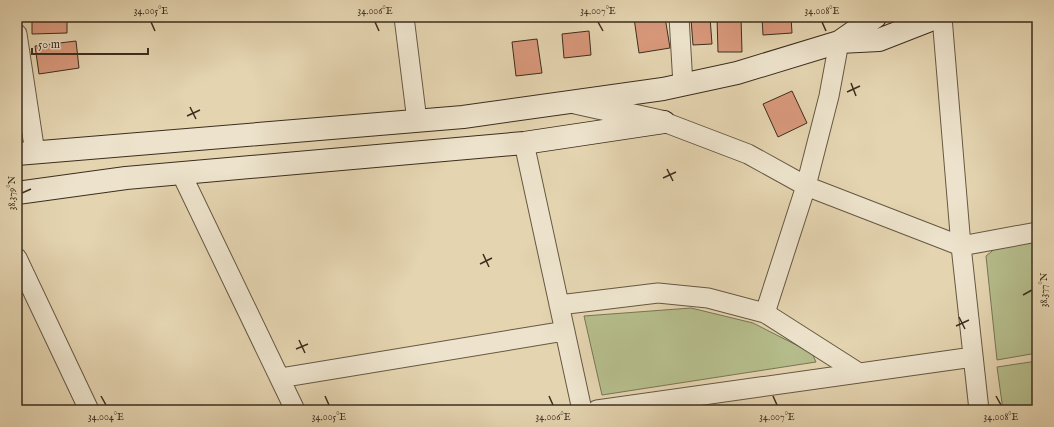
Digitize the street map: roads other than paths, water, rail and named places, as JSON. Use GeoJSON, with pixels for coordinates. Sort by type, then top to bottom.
{"type":"FeatureCollection","features":[{"type":"Feature","properties":{"kind":"main road"},"geometry":{"type":"LineString","coordinates":[[839,42],[875,17]]}},
{"type":"Feature","properties":{"kind":"main road"},"geometry":{"type":"LineString","coordinates":[[26,153],[463,117],[573,102],[683,85],[737,73],[839,42],[879,40],[938,17]]}},
{"type":"Feature","properties":{"kind":"main road"},"geometry":{"type":"LineString","coordinates":[[573,102],[664,122]]}},
{"type":"Feature","properties":{"kind":"main road"},"geometry":{"type":"LineString","coordinates":[[17,193],[126,178],[524,143],[664,122]]}},
{"type":"Feature","properties":{"kind":"street"},"geometry":{"type":"LineString","coordinates":[[404,17],[417,121]]}},
{"type":"Feature","properties":{"kind":"street"},"geometry":{"type":"LineString","coordinates":[[679,17],[683,85]]}},
{"type":"Feature","properties":{"kind":"street"},"geometry":{"type":"LineString","coordinates":[[942,17],[961,246],[979,410]]}},
{"type":"Feature","properties":{"kind":"street"},"geometry":{"type":"LineString","coordinates":[[17,34],[26,153]]}},
{"type":"Feature","properties":{"kind":"street"},"geometry":{"type":"LineString","coordinates":[[765,313],[806,186],[829,96],[839,42]]}},
{"type":"Feature","properties":{"kind":"street"},"geometry":{"type":"LineString","coordinates":[[664,122],[748,154],[806,186],[961,246],[1037,232]]}},
{"type":"Feature","properties":{"kind":"street"},"geometry":{"type":"LineString","coordinates":[[524,143],[582,410]]}},
{"type":"Feature","properties":{"kind":"street"},"geometry":{"type":"LineString","coordinates":[[181,173],[295,410]]}},
{"type":"Feature","properties":{"kind":"street"},"geometry":{"type":"LineString","coordinates":[[17,258],[89,410]]}},
{"type":"Feature","properties":{"kind":"street"},"geometry":{"type":"LineString","coordinates":[[559,305],[658,293],[708,298],[765,313],[859,373]]}},
{"type":"Feature","properties":{"kind":"street"},"geometry":{"type":"LineString","coordinates":[[280,378],[564,330]]}},
{"type":"Feature","properties":{"kind":"street"},"geometry":{"type":"LineString","coordinates":[[597,410],[973,357]]}}]}
